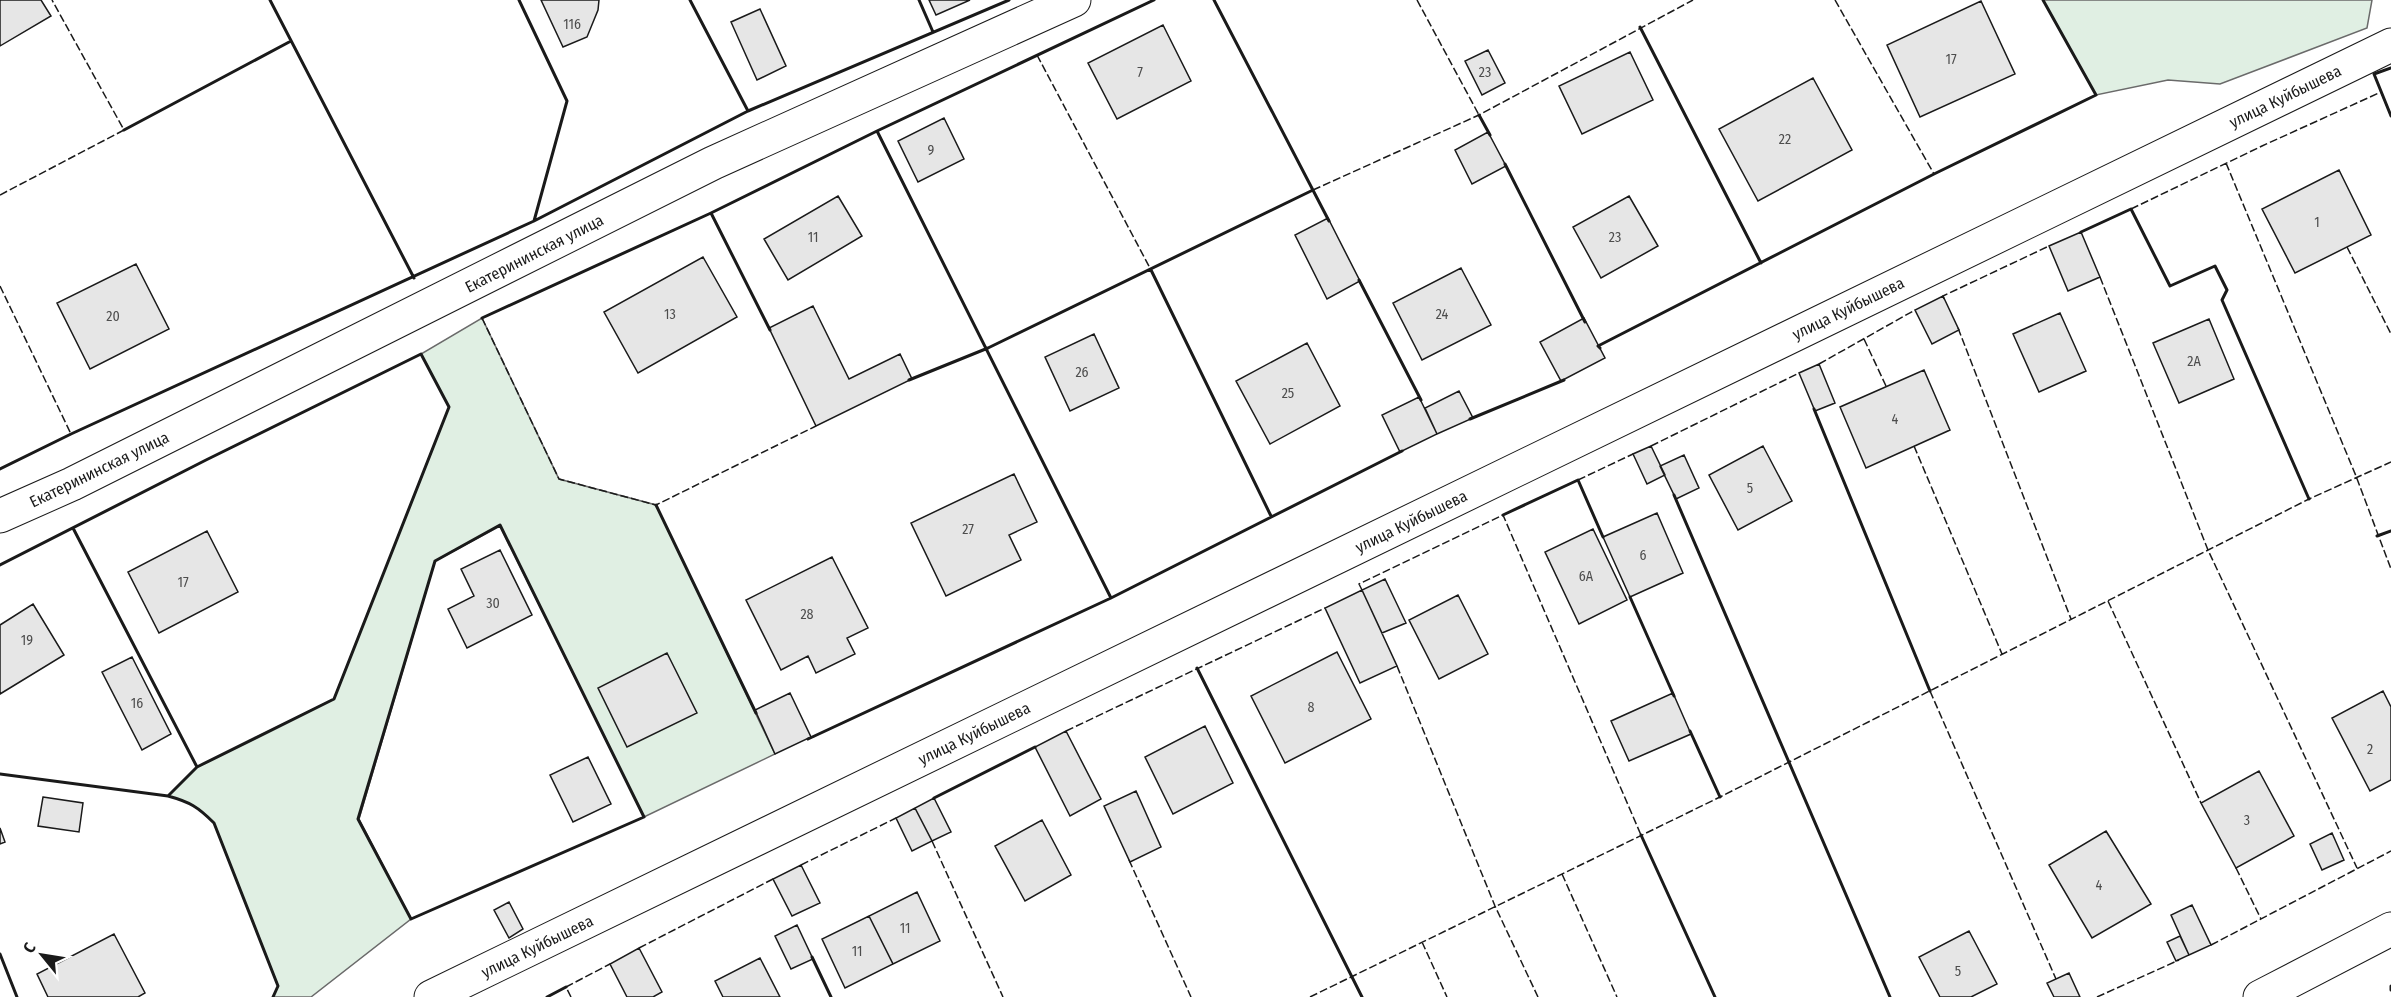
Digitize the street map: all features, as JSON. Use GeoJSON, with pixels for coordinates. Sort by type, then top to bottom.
{"type":"FeatureCollection","features":[{"type":"Feature","properties":{"kind":"street","name":"Екатерининская улица"},"geometry":{"type":"LineString","coordinates":[[0,516],[72,484],[713,163],[1074,0]]}},
{"type":"Feature","properties":{"kind":"street","name":"улица Куйбышева"},"geometry":{"type":"LineString","coordinates":[[431,997],[2391,45]]}},
{"type":"Feature","properties":{"kind":"street"},"geometry":{"type":"LineString","coordinates":[[2260,997],[2391,928]]}},
{"type":"Feature","properties":{"kind":"green space"},"geometry":{"type":"Polygon","coordinates":[[[2043,0],[2372,0],[2367,28],[2220,84],[2168,80],[2096,95],[2043,0]]]}},
{"type":"Feature","properties":{"kind":"green space"},"geometry":{"type":"Polygon","coordinates":[[[482,318],[559,479],[656,505],[775,754],[644,817],[500,526],[435,561],[359,819],[411,919],[311,997],[273,997],[278,986],[214,823],[193,806],[168,796],[197,767],[334,699],[449,407],[421,354],[482,318]]]}},
{"type":"Feature","properties":{"kind":"building"},"geometry":{"type":"Polygon","coordinates":[[[0,0],[41,0],[51,16],[0,46],[0,0]]]}},
{"type":"Feature","properties":{"kind":"building"},"geometry":{"type":"Polygon","coordinates":[[[541,0],[599,0],[598,10],[587,37],[563,47],[541,0]]]}},
{"type":"Feature","properties":{"kind":"building"},"geometry":{"type":"Polygon","coordinates":[[[929,0],[970,0],[936,15],[929,0]]]}},
{"type":"Feature","properties":{"kind":"building"},"geometry":{"type":"Polygon","coordinates":[[[1981,1],[2015,74],[1920,117],[1887,45],[1981,1]]]}},
{"type":"Feature","properties":{"kind":"building"},"geometry":{"type":"Polygon","coordinates":[[[760,9],[786,66],[757,80],[731,22],[760,9]]]}},
{"type":"Feature","properties":{"kind":"building"},"geometry":{"type":"Polygon","coordinates":[[[1163,25],[1191,81],[1117,119],[1088,63],[1163,25]]]}},
{"type":"Feature","properties":{"kind":"building"},"geometry":{"type":"Polygon","coordinates":[[[1488,50],[1505,83],[1482,95],[1465,61],[1488,50]]]}},
{"type":"Feature","properties":{"kind":"building"},"geometry":{"type":"Polygon","coordinates":[[[1630,52],[1653,100],[1582,134],[1559,86],[1630,52]]]}},
{"type":"Feature","properties":{"kind":"building"},"geometry":{"type":"Polygon","coordinates":[[[1813,78],[1852,150],[1758,201],[1719,129],[1813,78]]]}},
{"type":"Feature","properties":{"kind":"building"},"geometry":{"type":"Polygon","coordinates":[[[944,118],[964,159],[918,182],[898,141],[944,118]]]}},
{"type":"Feature","properties":{"kind":"building"},"geometry":{"type":"Polygon","coordinates":[[[1488,132],[1506,166],[1472,184],[1455,150],[1488,132]]]}},
{"type":"Feature","properties":{"kind":"building"},"geometry":{"type":"Polygon","coordinates":[[[2339,170],[2371,235],[2295,273],[2262,209],[2339,170]]]}},
{"type":"Feature","properties":{"kind":"building"},"geometry":{"type":"Polygon","coordinates":[[[838,196],[862,236],[788,280],[764,239],[838,196]]]}},
{"type":"Feature","properties":{"kind":"building"},"geometry":{"type":"Polygon","coordinates":[[[1629,196],[1658,246],[1601,278],[1573,227],[1629,196]]]}},
{"type":"Feature","properties":{"kind":"building"},"geometry":{"type":"Polygon","coordinates":[[[1328,218],[1360,281],[1327,299],[1295,235],[1328,218]]]}},
{"type":"Feature","properties":{"kind":"building"},"geometry":{"type":"Polygon","coordinates":[[[2081,232],[2100,277],[2068,291],[2049,246],[2081,232]]]}},
{"type":"Feature","properties":{"kind":"building"},"geometry":{"type":"Polygon","coordinates":[[[703,257],[737,317],[638,373],[604,312],[703,257]]]}},
{"type":"Feature","properties":{"kind":"building"},"geometry":{"type":"Polygon","coordinates":[[[136,264],[169,329],[90,369],[57,303],[136,264]]]}},
{"type":"Feature","properties":{"kind":"building"},"geometry":{"type":"Polygon","coordinates":[[[1461,268],[1491,325],[1422,360],[1393,303],[1461,268]]]}},
{"type":"Feature","properties":{"kind":"building"},"geometry":{"type":"Polygon","coordinates":[[[1943,296],[1959,330],[1932,344],[1915,310],[1943,296]]]}},
{"type":"Feature","properties":{"kind":"building"},"geometry":{"type":"Polygon","coordinates":[[[813,306],[849,379],[900,354],[912,379],[816,426],[769,328],[813,306]]]}},
{"type":"Feature","properties":{"kind":"building"},"geometry":{"type":"Polygon","coordinates":[[[2060,313],[2086,371],[2039,392],[2013,334],[2060,313]]]}},
{"type":"Feature","properties":{"kind":"building"},"geometry":{"type":"Polygon","coordinates":[[[1584,318],[1605,358],[1561,381],[1540,342],[1584,318]]]}},
{"type":"Feature","properties":{"kind":"building"},"geometry":{"type":"Polygon","coordinates":[[[2209,319],[2234,379],[2179,403],[2153,343],[2209,319]]]}},
{"type":"Feature","properties":{"kind":"building"},"geometry":{"type":"Polygon","coordinates":[[[1094,334],[1119,388],[1070,411],[1045,357],[1094,334]]]}},
{"type":"Feature","properties":{"kind":"building"},"geometry":{"type":"Polygon","coordinates":[[[1307,343],[1340,406],[1270,444],[1236,381],[1307,343]]]}},
{"type":"Feature","properties":{"kind":"building"},"geometry":{"type":"Polygon","coordinates":[[[1819,364],[1835,403],[1815,411],[1799,373],[1819,364]]]}},
{"type":"Feature","properties":{"kind":"building"},"geometry":{"type":"Polygon","coordinates":[[[1924,370],[1950,430],[1866,468],[1840,407],[1924,370]]]}},
{"type":"Feature","properties":{"kind":"building"},"geometry":{"type":"Polygon","coordinates":[[[1459,391],[1473,418],[1437,434],[1425,408],[1459,391]]]}},
{"type":"Feature","properties":{"kind":"building"},"geometry":{"type":"Polygon","coordinates":[[[1419,397],[1437,434],[1400,452],[1382,415],[1419,397]]]}},
{"type":"Feature","properties":{"kind":"building"},"geometry":{"type":"Polygon","coordinates":[[[1651,446],[1665,475],[1647,484],[1633,454],[1651,446]]]}},
{"type":"Feature","properties":{"kind":"building"},"geometry":{"type":"Polygon","coordinates":[[[1763,446],[1792,501],[1738,530],[1709,475],[1763,446]]]}},
{"type":"Feature","properties":{"kind":"building"},"geometry":{"type":"Polygon","coordinates":[[[1684,455],[1699,488],[1676,499],[1660,466],[1684,455]]]}},
{"type":"Feature","properties":{"kind":"building"},"geometry":{"type":"Polygon","coordinates":[[[1014,474],[1037,522],[1009,535],[1021,560],[946,596],[911,523],[1014,474]]]}},
{"type":"Feature","properties":{"kind":"building"},"geometry":{"type":"Polygon","coordinates":[[[1657,513],[1683,573],[1630,597],[1603,537],[1657,513]]]}},
{"type":"Feature","properties":{"kind":"building"},"geometry":{"type":"Polygon","coordinates":[[[1593,529],[1627,600],[1579,624],[1545,552],[1593,529]]]}},
{"type":"Feature","properties":{"kind":"building"},"geometry":{"type":"Polygon","coordinates":[[[207,531],[238,592],[159,633],[128,572],[207,531]]]}},
{"type":"Feature","properties":{"kind":"building"},"geometry":{"type":"Polygon","coordinates":[[[500,550],[532,615],[467,648],[448,609],[474,596],[461,569],[500,550]]]}},
{"type":"Feature","properties":{"kind":"building"},"geometry":{"type":"Polygon","coordinates":[[[832,557],[868,628],[847,638],[855,654],[816,673],[808,656],[781,670],[746,600],[832,557]]]}},
{"type":"Feature","properties":{"kind":"building"},"geometry":{"type":"Polygon","coordinates":[[[1385,579],[1406,623],[1382,633],[1362,590],[1385,579]]]}},
{"type":"Feature","properties":{"kind":"building"},"geometry":{"type":"Polygon","coordinates":[[[1362,590],[1397,666],[1360,683],[1325,608],[1362,590]]]}},
{"type":"Feature","properties":{"kind":"building"},"geometry":{"type":"Polygon","coordinates":[[[1458,595],[1488,654],[1439,679],[1409,620],[1458,595]]]}},
{"type":"Feature","properties":{"kind":"building"},"geometry":{"type":"Polygon","coordinates":[[[33,604],[64,655],[0,694],[0,625],[33,604]]]}},
{"type":"Feature","properties":{"kind":"building"},"geometry":{"type":"Polygon","coordinates":[[[1337,652],[1371,719],[1285,763],[1251,696],[1337,652]]]}},
{"type":"Feature","properties":{"kind":"building"},"geometry":{"type":"Polygon","coordinates":[[[667,653],[697,713],[627,747],[598,688],[667,653]]]}},
{"type":"Feature","properties":{"kind":"building"},"geometry":{"type":"Polygon","coordinates":[[[132,657],[171,734],[142,750],[102,672],[132,657]]]}},
{"type":"Feature","properties":{"kind":"building"},"geometry":{"type":"Polygon","coordinates":[[[2383,691],[2391,707],[2391,780],[2370,791],[2332,718],[2383,691]]]}},
{"type":"Feature","properties":{"kind":"building"},"geometry":{"type":"Polygon","coordinates":[[[790,693],[811,737],[775,754],[755,710],[790,693]]]}},
{"type":"Feature","properties":{"kind":"building"},"geometry":{"type":"Polygon","coordinates":[[[1673,693],[1691,734],[1629,761],[1611,721],[1673,693]]]}},
{"type":"Feature","properties":{"kind":"building"},"geometry":{"type":"Polygon","coordinates":[[[1205,726],[1233,783],[1173,814],[1145,757],[1205,726]]]}},
{"type":"Feature","properties":{"kind":"building"},"geometry":{"type":"Polygon","coordinates":[[[1066,731],[1101,799],[1070,816],[1035,747],[1066,731]]]}},
{"type":"Feature","properties":{"kind":"building"},"geometry":{"type":"Polygon","coordinates":[[[588,757],[611,804],[573,822],[550,775],[588,757]]]}},
{"type":"Feature","properties":{"kind":"building"},"geometry":{"type":"Polygon","coordinates":[[[2259,771],[2294,836],[2236,868],[2201,803],[2259,771]]]}},
{"type":"Feature","properties":{"kind":"building"},"geometry":{"type":"Polygon","coordinates":[[[1136,791],[1161,847],[1130,862],[1104,806],[1136,791]]]}},
{"type":"Feature","properties":{"kind":"building"},"geometry":{"type":"Polygon","coordinates":[[[43,797],[83,803],[79,832],[38,826],[43,797]]]}},
{"type":"Feature","properties":{"kind":"building"},"geometry":{"type":"Polygon","coordinates":[[[934,798],[951,832],[932,841],[915,808],[934,798]]]}},
{"type":"Feature","properties":{"kind":"building"},"geometry":{"type":"Polygon","coordinates":[[[915,808],[932,841],[912,851],[896,818],[915,808]]]}},
{"type":"Feature","properties":{"kind":"building"},"geometry":{"type":"Polygon","coordinates":[[[1042,820],[1071,875],[1025,901],[995,846],[1042,820]]]}},
{"type":"Feature","properties":{"kind":"building"},"geometry":{"type":"Polygon","coordinates":[[[0,828],[5,842],[0,844],[0,828]]]}},
{"type":"Feature","properties":{"kind":"building"},"geometry":{"type":"Polygon","coordinates":[[[2106,831],[2151,904],[2092,938],[2049,865],[2106,831]]]}},
{"type":"Feature","properties":{"kind":"building"},"geometry":{"type":"Polygon","coordinates":[[[2332,833],[2344,860],[2322,870],[2310,844],[2332,833]]]}},
{"type":"Feature","properties":{"kind":"building"},"geometry":{"type":"Polygon","coordinates":[[[801,865],[820,903],[792,916],[773,879],[801,865]]]}},
{"type":"Feature","properties":{"kind":"building"},"geometry":{"type":"Polygon","coordinates":[[[917,892],[940,941],[893,964],[869,916],[917,892]]]}},
{"type":"Feature","properties":{"kind":"building"},"geometry":{"type":"Polygon","coordinates":[[[509,902],[523,929],[509,938],[494,910],[509,902]]]}},
{"type":"Feature","properties":{"kind":"building"},"geometry":{"type":"Polygon","coordinates":[[[2192,905],[2211,945],[2189,955],[2171,915],[2192,905]]]}},
{"type":"Feature","properties":{"kind":"building"},"geometry":{"type":"Polygon","coordinates":[[[869,916],[893,964],[845,988],[822,939],[869,916]]]}},
{"type":"Feature","properties":{"kind":"building"},"geometry":{"type":"Polygon","coordinates":[[[797,925],[813,959],[791,969],[775,936],[797,925]]]}},
{"type":"Feature","properties":{"kind":"building"},"geometry":{"type":"Polygon","coordinates":[[[1969,931],[1997,984],[1971,997],[1940,997],[1919,957],[1969,931]]]}},
{"type":"Feature","properties":{"kind":"building"},"geometry":{"type":"Polygon","coordinates":[[[114,934],[145,993],[138,997],[48,997],[37,974],[114,934]]]}},
{"type":"Feature","properties":{"kind":"building"},"geometry":{"type":"Polygon","coordinates":[[[2180,936],[2189,955],[2176,961],[2167,942],[2180,936]]]}},
{"type":"Feature","properties":{"kind":"building"},"geometry":{"type":"Polygon","coordinates":[[[639,948],[662,992],[653,997],[627,997],[610,964],[639,948]]]}},
{"type":"Feature","properties":{"kind":"building"},"geometry":{"type":"Polygon","coordinates":[[[760,958],[780,997],[723,997],[715,981],[760,958]]]}},
{"type":"Feature","properties":{"kind":"building"},"geometry":{"type":"Polygon","coordinates":[[[2069,973],[2080,997],[2054,997],[2047,983],[2069,973]]]}},
{"type":"Feature","properties":{"kind":"fence"},"geometry":{"type":"LineString","coordinates":[[0,195],[124,130],[52,0]]}},
{"type":"Feature","properties":{"kind":"fence"},"geometry":{"type":"LineString","coordinates":[[1417,0],[1479,115]]}},
{"type":"Feature","properties":{"kind":"fence"},"geometry":{"type":"LineString","coordinates":[[1313,190],[1479,115],[1693,0]]}},
{"type":"Feature","properties":{"kind":"fence"},"geometry":{"type":"LineString","coordinates":[[1835,0],[1934,174]]}},
{"type":"Feature","properties":{"kind":"fence"},"geometry":{"type":"LineString","coordinates":[[1037,55],[1151,270]]}},
{"type":"Feature","properties":{"kind":"fence"},"geometry":{"type":"LineString","coordinates":[[2131,209],[2381,92],[2391,116]]}},
{"type":"Feature","properties":{"kind":"fence"},"geometry":{"type":"LineString","coordinates":[[2226,163],[2356,476],[2391,569]]}},
{"type":"Feature","properties":{"kind":"fence"},"geometry":{"type":"LineString","coordinates":[[1944,299],[1943,296],[2049,246]]}},
{"type":"Feature","properties":{"kind":"fence"},"geometry":{"type":"LineString","coordinates":[[2347,247],[2391,334]]}},
{"type":"Feature","properties":{"kind":"fence"},"geometry":{"type":"LineString","coordinates":[[2100,277],[2208,550],[2357,868]]}},
{"type":"Feature","properties":{"kind":"fence"},"geometry":{"type":"LineString","coordinates":[[0,286],[71,434]]}},
{"type":"Feature","properties":{"kind":"fence"},"geometry":{"type":"LineString","coordinates":[[1819,364],[1915,310]]}},
{"type":"Feature","properties":{"kind":"fence"},"geometry":{"type":"LineString","coordinates":[[482,318],[559,479],[656,505],[816,426]]}},
{"type":"Feature","properties":{"kind":"fence"},"geometry":{"type":"LineString","coordinates":[[1958,328],[2071,619]]}},
{"type":"Feature","properties":{"kind":"fence"},"geometry":{"type":"LineString","coordinates":[[1864,339],[1886,386]]}},
{"type":"Feature","properties":{"kind":"fence"},"geometry":{"type":"LineString","coordinates":[[1651,446],[1799,373]]}},
{"type":"Feature","properties":{"kind":"fence"},"geometry":{"type":"LineString","coordinates":[[1914,446],[2002,654]]}},
{"type":"Feature","properties":{"kind":"fence"},"geometry":{"type":"LineString","coordinates":[[1578,480],[1633,454]]}},
{"type":"Feature","properties":{"kind":"fence"},"geometry":{"type":"LineString","coordinates":[[1310,997],[1720,797],[2309,499],[2391,462]]}},
{"type":"Feature","properties":{"kind":"fence"},"geometry":{"type":"LineString","coordinates":[[1362,590],[1359,584],[1503,515],[1641,835]]}},
{"type":"Feature","properties":{"kind":"fence"},"geometry":{"type":"LineString","coordinates":[[2108,601],[2201,803]]}},
{"type":"Feature","properties":{"kind":"fence"},"geometry":{"type":"LineString","coordinates":[[1066,731],[1325,608]]}},
{"type":"Feature","properties":{"kind":"fence"},"geometry":{"type":"LineString","coordinates":[[1397,666],[1495,906],[1538,997]]}},
{"type":"Feature","properties":{"kind":"fence"},"geometry":{"type":"LineString","coordinates":[[1930,691],[2056,979]]}},
{"type":"Feature","properties":{"kind":"fence"},"geometry":{"type":"LineString","coordinates":[[801,865],[896,818]]}},
{"type":"Feature","properties":{"kind":"fence"},"geometry":{"type":"LineString","coordinates":[[932,841],[1003,997]]}},
{"type":"Feature","properties":{"kind":"fence"},"geometry":{"type":"LineString","coordinates":[[2211,945],[2391,851]]}},
{"type":"Feature","properties":{"kind":"fence"},"geometry":{"type":"LineString","coordinates":[[1129,860],[1191,997]]}},
{"type":"Feature","properties":{"kind":"fence"},"geometry":{"type":"LineString","coordinates":[[2236,868],[2261,919]]}},
{"type":"Feature","properties":{"kind":"fence"},"geometry":{"type":"LineString","coordinates":[[1562,874],[1617,997]]}},
{"type":"Feature","properties":{"kind":"fence"},"geometry":{"type":"LineString","coordinates":[[639,948],[773,879]]}},
{"type":"Feature","properties":{"kind":"fence"},"geometry":{"type":"LineString","coordinates":[[1422,942],[1447,997]]}},
{"type":"Feature","properties":{"kind":"fence"},"geometry":{"type":"LineString","coordinates":[[2097,997],[2179,960]]}},
{"type":"Feature","properties":{"kind":"fence"},"geometry":{"type":"LineString","coordinates":[[571,997],[566,987],[610,964]]}},
{"type":"Feature","properties":{"kind":"wall"},"geometry":{"type":"LineString","coordinates":[[270,0],[414,278]]}},
{"type":"Feature","properties":{"kind":"wall"},"geometry":{"type":"LineString","coordinates":[[0,469],[71,434],[534,221],[567,101],[519,0]]}},
{"type":"Feature","properties":{"kind":"wall"},"geometry":{"type":"LineString","coordinates":[[690,0],[748,111]]}},
{"type":"Feature","properties":{"kind":"wall"},"geometry":{"type":"LineString","coordinates":[[919,0],[933,32]]}},
{"type":"Feature","properties":{"kind":"wall"},"geometry":{"type":"LineString","coordinates":[[534,221],[748,111],[1009,0]]}},
{"type":"Feature","properties":{"kind":"wall"},"geometry":{"type":"LineString","coordinates":[[770,330],[711,213],[877,131],[1154,0]]}},
{"type":"Feature","properties":{"kind":"wall"},"geometry":{"type":"LineString","coordinates":[[1214,0],[1329,221]]}},
{"type":"Feature","properties":{"kind":"wall"},"geometry":{"type":"LineString","coordinates":[[1600,348],[1598,346],[1934,174],[2096,95],[2043,0]]}},
{"type":"Feature","properties":{"kind":"wall"},"geometry":{"type":"LineString","coordinates":[[1640,27],[1761,263]]}},
{"type":"Feature","properties":{"kind":"wall"},"geometry":{"type":"LineString","coordinates":[[124,130],[291,41]]}},
{"type":"Feature","properties":{"kind":"wall"},"geometry":{"type":"LineString","coordinates":[[2391,68],[2374,74],[2391,116]]}},
{"type":"Feature","properties":{"kind":"wall"},"geometry":{"type":"LineString","coordinates":[[1479,115],[1490,135]]}},
{"type":"Feature","properties":{"kind":"wall"},"geometry":{"type":"LineString","coordinates":[[877,131],[1111,598]]}},
{"type":"Feature","properties":{"kind":"wall"},"geometry":{"type":"LineString","coordinates":[[1505,164],[1585,322]]}},
{"type":"Feature","properties":{"kind":"wall"},"geometry":{"type":"LineString","coordinates":[[909,380],[988,348],[1313,190]]}},
{"type":"Feature","properties":{"kind":"wall"},"geometry":{"type":"LineString","coordinates":[[2081,232],[2131,209],[2170,286],[2215,266],[2227,290],[2222,300],[2309,499]]}},
{"type":"Feature","properties":{"kind":"wall"},"geometry":{"type":"LineString","coordinates":[[482,318],[711,213]]}},
{"type":"Feature","properties":{"kind":"wall"},"geometry":{"type":"LineString","coordinates":[[1151,270],[1271,516]]}},
{"type":"Feature","properties":{"kind":"wall"},"geometry":{"type":"LineString","coordinates":[[1359,280],[1421,400]]}},
{"type":"Feature","properties":{"kind":"wall"},"geometry":{"type":"LineString","coordinates":[[0,565],[421,354],[449,407],[334,699],[197,767],[168,796],[193,806],[214,823],[278,986],[273,997]]}},
{"type":"Feature","properties":{"kind":"wall"},"geometry":{"type":"LineString","coordinates":[[1470,419],[1564,380]]}},
{"type":"Feature","properties":{"kind":"wall"},"geometry":{"type":"LineString","coordinates":[[1814,409],[1930,691]]}},
{"type":"Feature","properties":{"kind":"wall"},"geometry":{"type":"LineString","coordinates":[[808,739],[1111,598],[1402,451]]}},
{"type":"Feature","properties":{"kind":"wall"},"geometry":{"type":"LineString","coordinates":[[1503,515],[1578,480],[1603,537]]}},
{"type":"Feature","properties":{"kind":"wall"},"geometry":{"type":"LineString","coordinates":[[1674,495],[1890,997]]}},
{"type":"Feature","properties":{"kind":"wall"},"geometry":{"type":"LineString","coordinates":[[656,505],[756,713]]}},
{"type":"Feature","properties":{"kind":"wall"},"geometry":{"type":"LineString","coordinates":[[500,525],[644,817],[411,919],[358,819],[435,561],[500,525]]}},
{"type":"Feature","properties":{"kind":"wall"},"geometry":{"type":"LineString","coordinates":[[73,528],[197,767]]}},
{"type":"Feature","properties":{"kind":"wall"},"geometry":{"type":"LineString","coordinates":[[2377,536],[2391,531]]}},
{"type":"Feature","properties":{"kind":"wall"},"geometry":{"type":"LineString","coordinates":[[1630,597],[1674,696]]}},
{"type":"Feature","properties":{"kind":"wall"},"geometry":{"type":"LineString","coordinates":[[1197,668],[1362,997]]}},
{"type":"Feature","properties":{"kind":"wall"},"geometry":{"type":"LineString","coordinates":[[1690,731],[1720,797]]}},
{"type":"Feature","properties":{"kind":"wall"},"geometry":{"type":"LineString","coordinates":[[934,798],[1035,747]]}},
{"type":"Feature","properties":{"kind":"wall"},"geometry":{"type":"LineString","coordinates":[[0,774],[168,796]]}},
{"type":"Feature","properties":{"kind":"wall"},"geometry":{"type":"LineString","coordinates":[[1641,835],[1715,997]]}},
{"type":"Feature","properties":{"kind":"wall"},"geometry":{"type":"LineString","coordinates":[[0,954],[17,997]]}},
{"type":"Feature","properties":{"kind":"wall"},"geometry":{"type":"LineString","coordinates":[[812,957],[831,997]]}},
{"type":"Feature","properties":{"kind":"wall"},"geometry":{"type":"LineString","coordinates":[[547,997],[566,987]]}}]}
